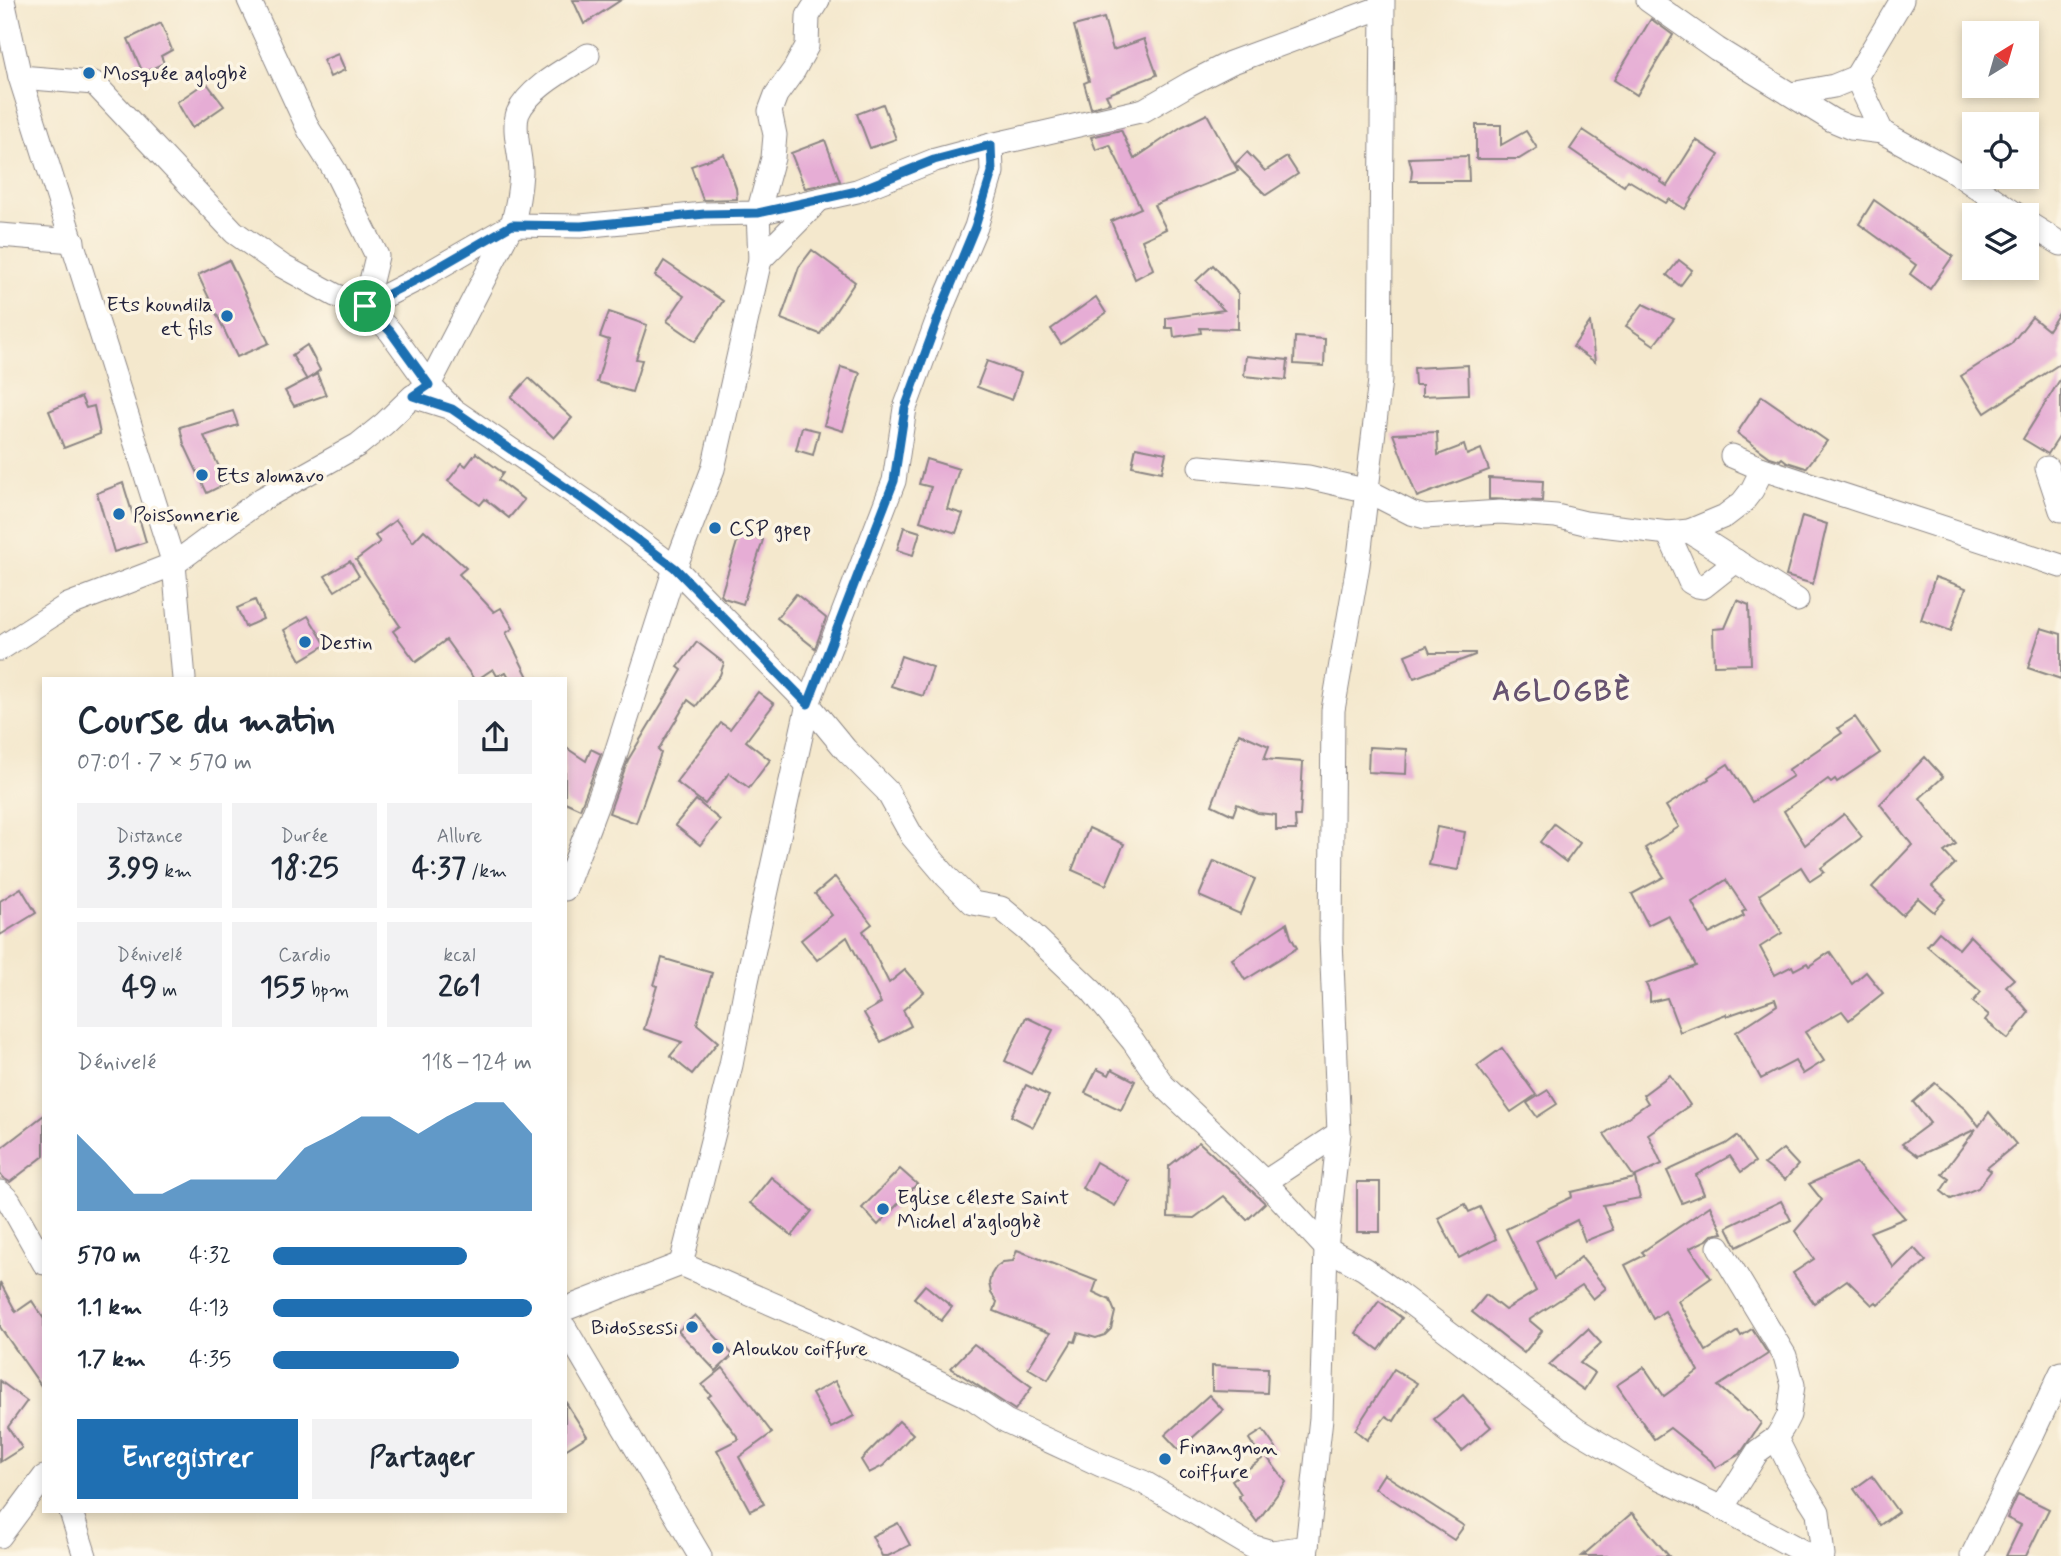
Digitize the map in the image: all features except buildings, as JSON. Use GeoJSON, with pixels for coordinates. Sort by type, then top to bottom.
{"type":"FeatureCollection","features":[{"type":"Feature","properties":{"kind":"street"},"geometry":{"type":"LineString","coordinates":[[3,0],[20,77],[174,564],[184,677]]}},
{"type":"Feature","properties":{"kind":"street"},"geometry":{"type":"LineString","coordinates":[[249,0],[309,130],[335,171],[377,256],[365,306]]}},
{"type":"Feature","properties":{"kind":"street"},"geometry":{"type":"LineString","coordinates":[[567,884],[614,759],[675,568],[713,469],[760,260],[758,213],[773,158],[775,135],[770,111],[776,95],[807,46],[808,16],[818,0]]}},
{"type":"Feature","properties":{"kind":"street"},"geometry":{"type":"LineString","coordinates":[[1648,0],[1717,48],[1832,120],[1851,128],[1882,132],[1952,170],[2000,203]]}},
{"type":"Feature","properties":{"kind":"street"},"geometry":{"type":"LineString","coordinates":[[1791,94],[1834,86],[1856,76],[1903,1]]}},
{"type":"Feature","properties":{"kind":"street"},"geometry":{"type":"LineString","coordinates":[[365,306],[512,225],[581,226],[705,214],[758,213],[857,191],[934,160],[1144,110],[1189,83],[1230,63],[1382,3],[1380,380],[1358,565],[1334,710],[1331,939],[1339,1133],[1326,1248],[1321,1418],[1306,1552],[1272,1552],[1251,1546],[1143,1482],[1006,1422],[974,1399],[814,1322],[681,1265],[567,1307]]}},
{"type":"Feature","properties":{"kind":"street"},"geometry":{"type":"LineString","coordinates":[[0,649],[68,605],[174,564],[262,499],[358,445],[421,390],[512,225],[517,211],[521,171],[517,114],[531,95],[557,74],[588,55]]}},
{"type":"Feature","properties":{"kind":"street"},"geometry":{"type":"LineString","coordinates":[[1856,76],[1882,132]]}},
{"type":"Feature","properties":{"kind":"street"},"geometry":{"type":"LineString","coordinates":[[20,77],[94,83],[234,232],[282,266],[335,295],[365,306],[390,331],[421,390],[597,509],[675,568],[808,704],[846,750],[887,792],[912,836],[946,876],[973,903],[1001,908],[1029,931],[1111,1013],[1163,1085],[1265,1182],[1326,1248],[1364,1269],[1396,1292],[1577,1430],[1653,1475],[1722,1508],[1811,1556]]}},
{"type":"Feature","properties":{"kind":"street"},"geometry":{"type":"LineString","coordinates":[[681,1265],[731,1065],[808,704],[894,481],[905,408],[975,227],[992,172],[991,145]]}},
{"type":"Feature","properties":{"kind":"street"},"geometry":{"type":"LineString","coordinates":[[760,260],[819,199]]}},
{"type":"Feature","properties":{"kind":"street"},"geometry":{"type":"LineString","coordinates":[[2039,230],[2061,244]]}},
{"type":"Feature","properties":{"kind":"street"},"geometry":{"type":"LineString","coordinates":[[0,235],[73,241]]}},
{"type":"Feature","properties":{"kind":"street"},"geometry":{"type":"LineString","coordinates":[[1732,456],[1760,468],[2061,566]]}},
{"type":"Feature","properties":{"kind":"street"},"geometry":{"type":"LineString","coordinates":[[1200,467],[1308,477],[1368,491],[1411,513],[1425,517],[1500,512],[1556,516],[1585,523],[1679,532],[1736,561],[1797,600]]}},
{"type":"Feature","properties":{"kind":"street"},"geometry":{"type":"LineString","coordinates":[[1679,532],[1725,516],[1742,503],[1752,490],[1760,468]]}},
{"type":"Feature","properties":{"kind":"street"},"geometry":{"type":"LineString","coordinates":[[2047,468],[2061,510]]}},
{"type":"Feature","properties":{"kind":"street"},"geometry":{"type":"LineString","coordinates":[[1679,532],[1690,582],[1697,586],[1703,587],[1736,561]]}},
{"type":"Feature","properties":{"kind":"street"},"geometry":{"type":"LineString","coordinates":[[1265,1182],[1339,1133]]}},
{"type":"Feature","properties":{"kind":"street"},"geometry":{"type":"LineString","coordinates":[[0,1192],[9,1201],[42,1260]]}},
{"type":"Feature","properties":{"kind":"street"},"geometry":{"type":"LineString","coordinates":[[1719,1247],[1785,1356],[1793,1385],[1788,1415],[1776,1437],[1758,1451],[1722,1508]]}},
{"type":"Feature","properties":{"kind":"street"},"geometry":{"type":"LineString","coordinates":[[567,1331],[700,1556]]}},
{"type":"Feature","properties":{"kind":"street"},"geometry":{"type":"LineString","coordinates":[[1972,1556],[2061,1373]]}},
{"type":"Feature","properties":{"kind":"street"},"geometry":{"type":"LineString","coordinates":[[1776,1437],[1795,1476],[1818,1512],[1823,1556]]}},
{"type":"Feature","properties":{"kind":"street"},"geometry":{"type":"LineString","coordinates":[[0,1536],[42,1480]]}},
{"type":"Feature","properties":{"kind":"street"},"geometry":{"type":"LineString","coordinates":[[71,1513],[85,1556]]}},
{"type":"Feature","properties":{"kind":"place","name":"Mosquée aglogbè"},"geometry":{"type":"Point","coordinates":[89,73]}},
{"type":"Feature","properties":{"kind":"place","name":"Ets koundila et fils"},"geometry":{"type":"Point","coordinates":[227,316]}},
{"type":"Feature","properties":{"kind":"place","name":"Ets alomavo"},"geometry":{"type":"Point","coordinates":[202,475]}},
{"type":"Feature","properties":{"kind":"place","name":"Poissonnerie"},"geometry":{"type":"Point","coordinates":[119,514]}},
{"type":"Feature","properties":{"kind":"place","name":"CSP gpep"},"geometry":{"type":"Point","coordinates":[715,528]}},
{"type":"Feature","properties":{"kind":"place","name":"Destin"},"geometry":{"type":"Point","coordinates":[305,642]}},
{"type":"Feature","properties":{"kind":"place","name":"Eglise céleste Saint Michel d'aglogbè"},"geometry":{"type":"Point","coordinates":[883,1209]}},
{"type":"Feature","properties":{"kind":"place","name":"Bidossessi"},"geometry":{"type":"Point","coordinates":[692,1327]}},
{"type":"Feature","properties":{"kind":"place","name":"Aloukou coiffure"},"geometry":{"type":"Point","coordinates":[718,1348]}},
{"type":"Feature","properties":{"kind":"place","name":"Finangnon coiffure"},"geometry":{"type":"Point","coordinates":[1165,1459]}},
{"type":"Feature","properties":{"kind":"district","name":"AGLOGBÈ"},"geometry":{"type":"Point","coordinates":[1562,690]}},
{"type":"Feature","properties":{"kind":"route"},"geometry":{"type":"LineString","coordinates":[[991,145],[992,172],[975,227],[905,408],[894,481],[808,704],[675,568],[597,509],[452,409],[413,396],[429,385],[390,331],[365,306],[512,225],[581,226],[705,214],[758,213],[857,191],[934,160],[991,145]]}}]}
